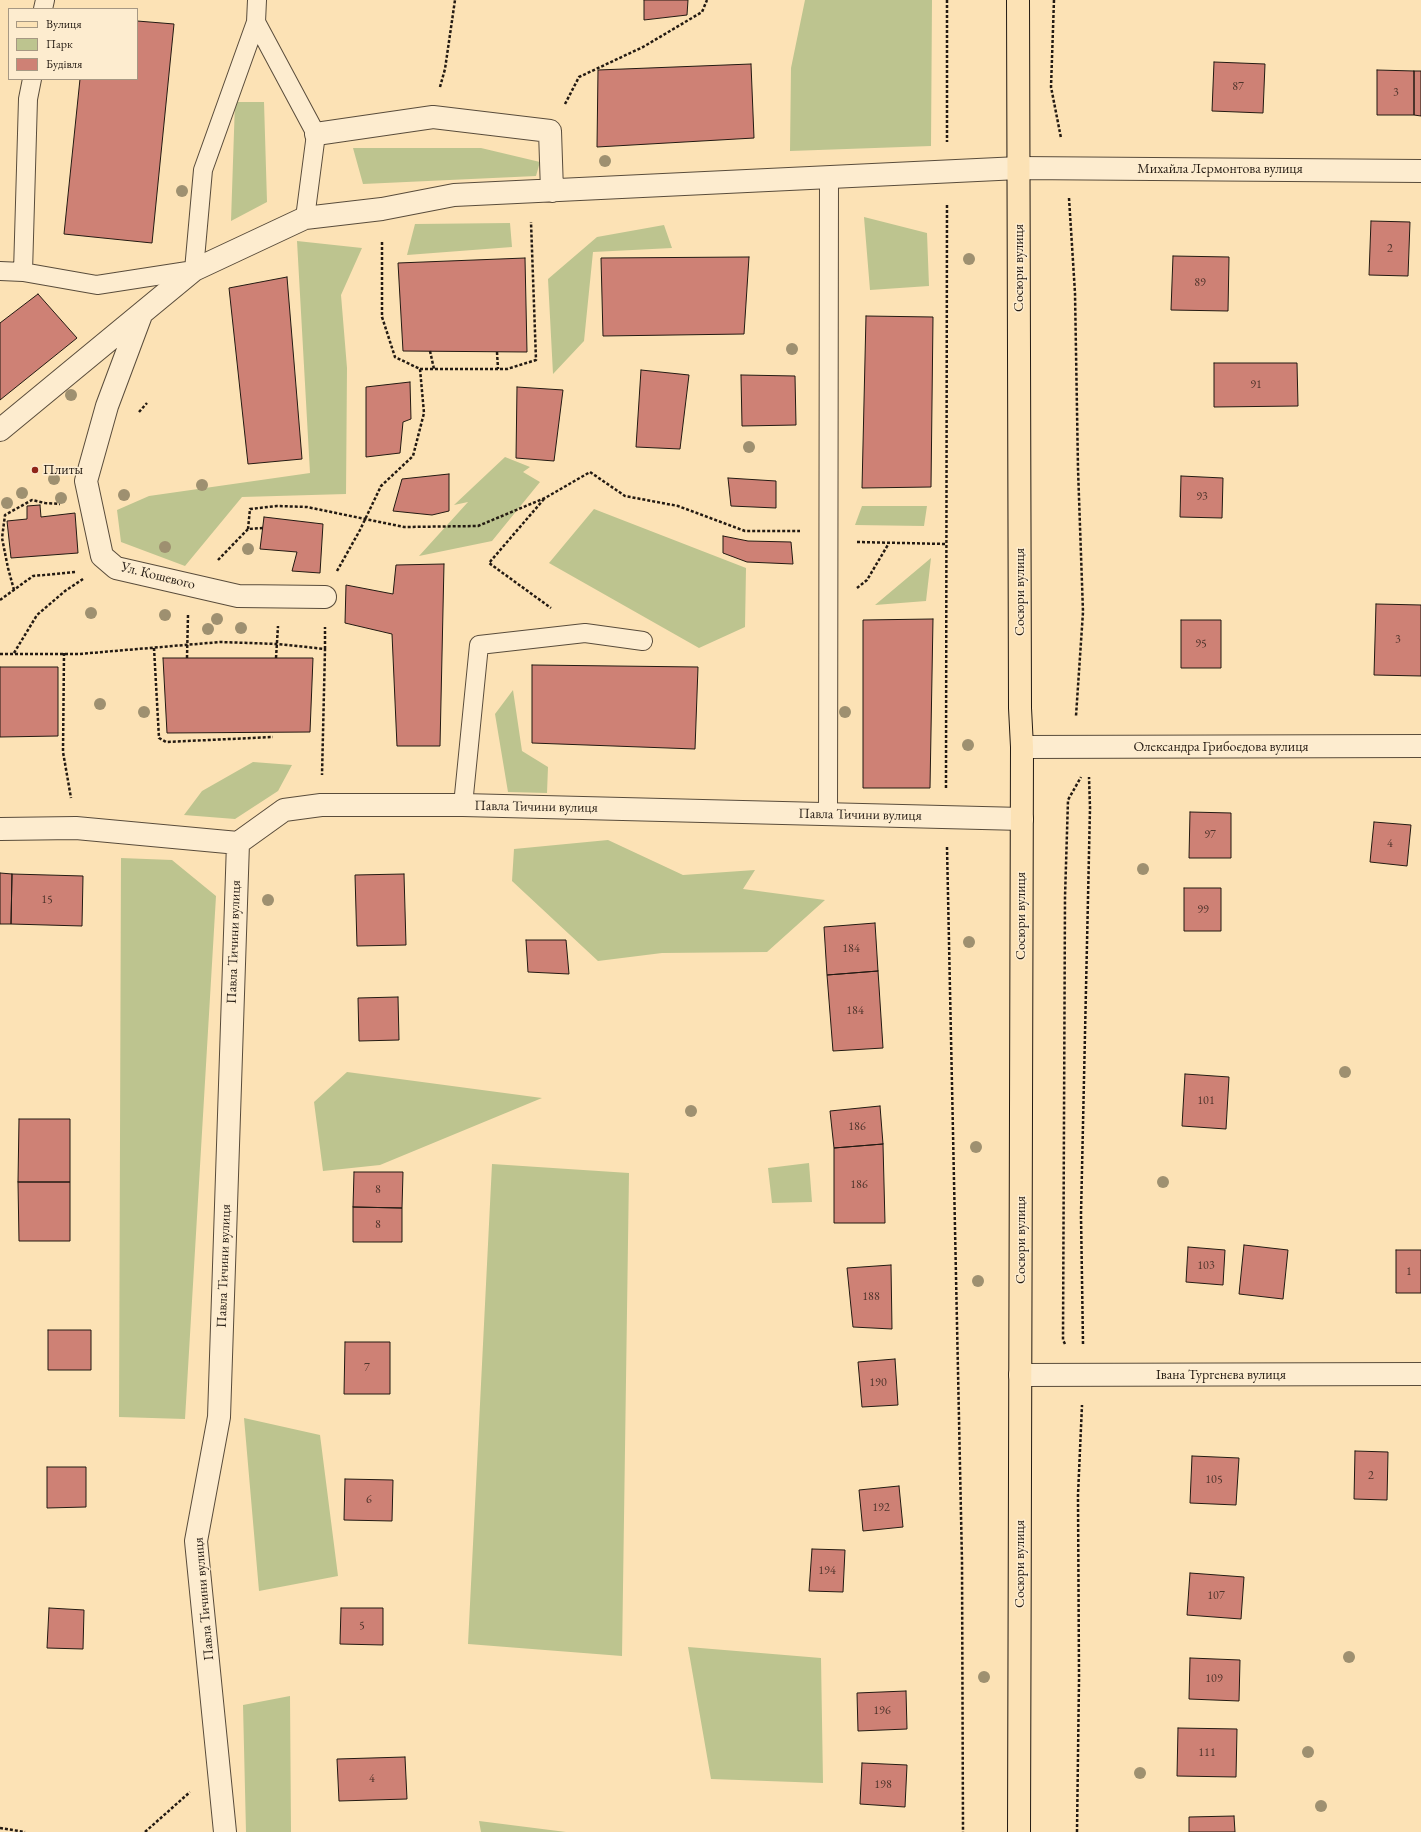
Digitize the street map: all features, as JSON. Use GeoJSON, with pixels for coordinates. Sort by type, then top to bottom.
{"type":"FeatureCollection","features":[{"type":"Feature","properties":{"kind":"main road","name":"Сосюри вулиця"},"geometry":{"type":"LineString","coordinates":[[1018,0],[1020,708],[1022,747],[1019,1832]]}},
{"type":"Feature","properties":{"kind":"street"},"geometry":{"type":"LineString","coordinates":[[316,134],[433,117],[550,131],[542,191]]}},
{"type":"Feature","properties":{"kind":"street","name":"Михайла Лермонтова вулиця"},"geometry":{"type":"LineString","coordinates":[[0,430],[194,270],[305,218],[382,209],[454,195],[1019,168],[1421,171]]}},
{"type":"Feature","properties":{"kind":"street","name":"Ул. Кошевого"},"geometry":{"type":"LineString","coordinates":[[142,313],[107,406],[86,480],[102,556],[107,568],[238,596],[325,597]]}},
{"type":"Feature","properties":{"kind":"street","name":"Олександра Грибоєдова вулиця"},"geometry":{"type":"LineString","coordinates":[[1022,747],[1073,747],[1093,755],[1421,746]]}},
{"type":"Feature","properties":{"kind":"street","name":"Павла Тичини вулиця"},"geometry":{"type":"LineString","coordinates":[[225,1832],[196,1541],[219,1417],[238,843],[284,810],[321,805],[463,805],[1022,819]]}},
{"type":"Feature","properties":{"kind":"street"},"geometry":{"type":"LineString","coordinates":[[0,829],[76,828],[238,843]]}},
{"type":"Feature","properties":{"kind":"street","name":"Івана Тургенєва вулиця"},"geometry":{"type":"LineString","coordinates":[[1020,1375],[1421,1374]]}},
{"type":"Feature","properties":{"kind":"lane"},"geometry":{"type":"LineString","coordinates":[[0,270],[23,272],[97,286],[194,270],[203,170],[256,22],[257,0]]}},
{"type":"Feature","properties":{"kind":"lane"},"geometry":{"type":"LineString","coordinates":[[256,22],[316,134],[305,218]]}},
{"type":"Feature","properties":{"kind":"lane"},"geometry":{"type":"LineString","coordinates":[[23,272],[28,99],[32,80]]}},
{"type":"Feature","properties":{"kind":"lane"},"geometry":{"type":"LineString","coordinates":[[828,814],[829,178]]}},
{"type":"Feature","properties":{"kind":"lane"},"geometry":{"type":"LineString","coordinates":[[0,282],[23,272]]}},
{"type":"Feature","properties":{"kind":"lane"},"geometry":{"type":"LineString","coordinates":[[463,805],[479,646],[585,633],[643,641]]}},
{"type":"Feature","properties":{"kind":"path"},"geometry":{"type":"LineString","coordinates":[[433,117],[444,69],[455,0]]}},
{"type":"Feature","properties":{"kind":"path"},"geometry":{"type":"LineString","coordinates":[[550,131],[579,77],[643,47],[702,12],[707,0]]}},
{"type":"Feature","properties":{"kind":"path"},"geometry":{"type":"LineString","coordinates":[[947,0],[946,817],[962,1562],[963,1832]]}},
{"type":"Feature","properties":{"kind":"path"},"geometry":{"type":"LineString","coordinates":[[1054,0],[1051,87],[1067,168],[1075,293],[1078,469],[1083,612],[1073,747]]}},
{"type":"Feature","properties":{"kind":"path"},"geometry":{"type":"LineString","coordinates":[[382,209],[382,317],[395,357],[420,369],[507,369],[536,360],[531,236],[542,191]]}},
{"type":"Feature","properties":{"kind":"path"},"geometry":{"type":"LineString","coordinates":[[430,351],[434,369]]}},
{"type":"Feature","properties":{"kind":"path"},"geometry":{"type":"LineString","coordinates":[[497,352],[498,369]]}},
{"type":"Feature","properties":{"kind":"path"},"geometry":{"type":"LineString","coordinates":[[321,805],[325,597],[341,562],[365,519],[381,486],[413,456],[424,413],[420,369]]}},
{"type":"Feature","properties":{"kind":"path"},"geometry":{"type":"LineString","coordinates":[[200,587],[221,556],[248,529],[250,509],[277,506],[307,507],[404,527],[478,526],[545,498],[590,472],[625,496],[678,506],[745,531],[828,536],[889,543],[946,544]]}},
{"type":"Feature","properties":{"kind":"path"},"geometry":{"type":"LineString","coordinates":[[545,498],[489,563],[585,633]]}},
{"type":"Feature","properties":{"kind":"path"},"geometry":{"type":"LineString","coordinates":[[14,590],[2,538],[5,515],[32,500],[45,503],[69,504],[90,500]]}},
{"type":"Feature","properties":{"kind":"path"},"geometry":{"type":"LineString","coordinates":[[248,529],[263,528]]}},
{"type":"Feature","properties":{"kind":"path"},"geometry":{"type":"LineString","coordinates":[[828,610],[867,580],[889,543]]}},
{"type":"Feature","properties":{"kind":"path"},"geometry":{"type":"LineString","coordinates":[[0,600],[33,576],[107,568]]}},
{"type":"Feature","properties":{"kind":"path"},"geometry":{"type":"LineString","coordinates":[[14,654],[37,615],[65,591],[107,568]]}},
{"type":"Feature","properties":{"kind":"path"},"geometry":{"type":"LineString","coordinates":[[0,654],[64,654],[220,642],[278,644],[325,649]]}},
{"type":"Feature","properties":{"kind":"path"},"geometry":{"type":"LineString","coordinates":[[276,658],[278,644]]}},
{"type":"Feature","properties":{"kind":"path"},"geometry":{"type":"LineString","coordinates":[[186,645],[187,658]]}},
{"type":"Feature","properties":{"kind":"path"},"geometry":{"type":"LineString","coordinates":[[154,648],[159,738],[166,742],[273,737]]}},
{"type":"Feature","properties":{"kind":"path"},"geometry":{"type":"LineString","coordinates":[[64,654],[63,752],[76,828]]}},
{"type":"Feature","properties":{"kind":"path"},"geometry":{"type":"LineString","coordinates":[[1084,1375],[1063,1340],[1064,905],[1068,800],[1093,755]]}},
{"type":"Feature","properties":{"kind":"path"},"geometry":{"type":"LineString","coordinates":[[1077,1832],[1079,1679],[1078,1495],[1084,1375],[1081,1215],[1090,808],[1093,755]]}},
{"type":"Feature","properties":{"kind":"path"},"geometry":{"type":"LineString","coordinates":[[145,1832],[186,1795],[220,1771]]}},
{"type":"Feature","properties":{"kind":"path"},"geometry":{"type":"LineString","coordinates":[[0,1828],[25,1832]]}},
{"type":"Feature","properties":{"kind":"green space"},"geometry":{"type":"Polygon","coordinates":[[[805,0],[932,0],[931,146],[790,151],[791,68],[805,0]]]}},
{"type":"Feature","properties":{"kind":"green space"},"geometry":{"type":"Polygon","coordinates":[[[235,102],[264,102],[267,202],[231,221],[235,102]]]}},
{"type":"Feature","properties":{"kind":"green space"},"geometry":{"type":"Polygon","coordinates":[[[353,148],[481,148],[540,162],[536,176],[363,184],[353,148]]]}},
{"type":"Feature","properties":{"kind":"green space"},"geometry":{"type":"Polygon","coordinates":[[[864,217],[927,233],[929,286],[870,290],[864,217]]]}},
{"type":"Feature","properties":{"kind":"green space"},"geometry":{"type":"Polygon","coordinates":[[[510,223],[512,247],[407,255],[415,224],[510,223]]]}},
{"type":"Feature","properties":{"kind":"green space"},"geometry":{"type":"Polygon","coordinates":[[[664,225],[672,248],[593,252],[584,341],[553,374],[548,279],[597,237],[664,225]]]}},
{"type":"Feature","properties":{"kind":"green space"},"geometry":{"type":"Polygon","coordinates":[[[297,241],[362,248],[341,295],[347,368],[346,494],[242,497],[185,566],[121,542],[117,510],[149,496],[310,473],[297,241]]]}},
{"type":"Feature","properties":{"kind":"green space"},"geometry":{"type":"Polygon","coordinates":[[[505,457],[530,467],[523,472],[540,482],[492,541],[419,556],[468,502],[454,505],[505,457]]]}},
{"type":"Feature","properties":{"kind":"green space"},"geometry":{"type":"Polygon","coordinates":[[[862,506],[927,506],[924,526],[855,525],[862,506]]]}},
{"type":"Feature","properties":{"kind":"green space"},"geometry":{"type":"Polygon","coordinates":[[[594,509],[746,568],[745,627],[699,648],[549,563],[594,509]]]}},
{"type":"Feature","properties":{"kind":"green space"},"geometry":{"type":"Polygon","coordinates":[[[931,558],[926,601],[875,605],[931,558]]]}},
{"type":"Feature","properties":{"kind":"green space"},"geometry":{"type":"Polygon","coordinates":[[[513,690],[522,751],[548,767],[547,793],[508,792],[495,714],[513,690]]]}},
{"type":"Feature","properties":{"kind":"green space"},"geometry":{"type":"Polygon","coordinates":[[[253,762],[292,765],[278,791],[235,819],[184,815],[202,791],[253,762]]]}},
{"type":"Feature","properties":{"kind":"green space"},"geometry":{"type":"Polygon","coordinates":[[[608,840],[683,875],[755,870],[743,889],[825,900],[767,952],[662,953],[598,961],[512,881],[514,849],[608,840]]]}},
{"type":"Feature","properties":{"kind":"green space"},"geometry":{"type":"Polygon","coordinates":[[[121,858],[172,860],[216,896],[185,1419],[119,1417],[121,858]]]}},
{"type":"Feature","properties":{"kind":"green space"},"geometry":{"type":"Polygon","coordinates":[[[347,1072],[542,1098],[380,1165],[323,1171],[314,1102],[347,1072]]]}},
{"type":"Feature","properties":{"kind":"green space"},"geometry":{"type":"Polygon","coordinates":[[[809,1163],[812,1202],[772,1203],[768,1168],[809,1163]]]}},
{"type":"Feature","properties":{"kind":"green space"},"geometry":{"type":"Polygon","coordinates":[[[492,1164],[629,1173],[622,1656],[468,1644],[492,1164]]]}},
{"type":"Feature","properties":{"kind":"green space"},"geometry":{"type":"Polygon","coordinates":[[[244,1418],[320,1435],[338,1576],[259,1591],[244,1418]]]}},
{"type":"Feature","properties":{"kind":"green space"},"geometry":{"type":"Polygon","coordinates":[[[688,1647],[821,1658],[823,1783],[711,1779],[688,1647]]]}},
{"type":"Feature","properties":{"kind":"green space"},"geometry":{"type":"Polygon","coordinates":[[[290,1696],[291,1832],[246,1832],[243,1705],[290,1696]]]}},
{"type":"Feature","properties":{"kind":"green space"},"geometry":{"type":"Polygon","coordinates":[[[479,1821],[566,1832],[481,1832],[479,1821]]]}},
{"type":"Feature","properties":{"kind":"building"},"geometry":{"type":"Polygon","coordinates":[[[644,0],[688,0],[687,15],[644,20],[644,0]]]}},
{"type":"Feature","properties":{"kind":"building"},"geometry":{"type":"Polygon","coordinates":[[[138,21],[174,24],[152,243],[64,234],[80,80],[138,80],[138,21]]]}},
{"type":"Feature","properties":{"kind":"building"},"geometry":{"type":"Polygon","coordinates":[[[1214,62],[1265,64],[1263,113],[1212,111],[1214,62]]]}},
{"type":"Feature","properties":{"kind":"building"},"geometry":{"type":"Polygon","coordinates":[[[751,64],[754,138],[597,147],[598,70],[751,64]]]}},
{"type":"Feature","properties":{"kind":"building"},"geometry":{"type":"Polygon","coordinates":[[[1377,70],[1414,71],[1414,115],[1377,115],[1377,70]]]}},
{"type":"Feature","properties":{"kind":"building"},"geometry":{"type":"Polygon","coordinates":[[[1414,71],[1421,71],[1421,116],[1414,115],[1414,71]]]}},
{"type":"Feature","properties":{"kind":"building"},"geometry":{"type":"Polygon","coordinates":[[[1371,221],[1410,222],[1408,276],[1369,275],[1371,221]]]}},
{"type":"Feature","properties":{"kind":"building"},"geometry":{"type":"Polygon","coordinates":[[[1173,256],[1229,257],[1228,311],[1171,310],[1173,256]]]}},
{"type":"Feature","properties":{"kind":"building"},"geometry":{"type":"Polygon","coordinates":[[[749,257],[744,334],[603,336],[601,258],[749,257]]]}},
{"type":"Feature","properties":{"kind":"building"},"geometry":{"type":"Polygon","coordinates":[[[525,258],[527,352],[403,351],[398,263],[525,258]]]}},
{"type":"Feature","properties":{"kind":"building"},"geometry":{"type":"Polygon","coordinates":[[[287,277],[302,459],[248,464],[229,288],[287,277]]]}},
{"type":"Feature","properties":{"kind":"building"},"geometry":{"type":"Polygon","coordinates":[[[38,294],[77,338],[0,400],[0,323],[38,294]]]}},
{"type":"Feature","properties":{"kind":"building"},"geometry":{"type":"Polygon","coordinates":[[[866,316],[933,317],[931,487],[862,488],[866,316]]]}},
{"type":"Feature","properties":{"kind":"building"},"geometry":{"type":"Polygon","coordinates":[[[1214,363],[1297,363],[1298,406],[1214,407],[1214,363]]]}},
{"type":"Feature","properties":{"kind":"building"},"geometry":{"type":"Polygon","coordinates":[[[641,370],[689,375],[680,449],[636,447],[641,370]]]}},
{"type":"Feature","properties":{"kind":"building"},"geometry":{"type":"Polygon","coordinates":[[[741,375],[795,376],[796,425],[742,426],[741,375]]]}},
{"type":"Feature","properties":{"kind":"building"},"geometry":{"type":"Polygon","coordinates":[[[410,382],[411,419],[403,422],[400,453],[366,457],[366,387],[410,382]]]}},
{"type":"Feature","properties":{"kind":"building"},"geometry":{"type":"Polygon","coordinates":[[[517,387],[563,390],[554,461],[516,458],[517,387]]]}},
{"type":"Feature","properties":{"kind":"building"},"geometry":{"type":"Polygon","coordinates":[[[449,474],[449,511],[432,515],[393,511],[402,479],[449,474]]]}},
{"type":"Feature","properties":{"kind":"building"},"geometry":{"type":"Polygon","coordinates":[[[1181,476],[1223,478],[1222,518],[1180,517],[1181,476]]]}},
{"type":"Feature","properties":{"kind":"building"},"geometry":{"type":"Polygon","coordinates":[[[728,478],[776,481],[776,508],[731,506],[728,478]]]}},
{"type":"Feature","properties":{"kind":"building"},"geometry":{"type":"Polygon","coordinates":[[[40,505],[41,517],[75,513],[78,553],[11,558],[7,521],[27,519],[27,506],[40,505]]]}},
{"type":"Feature","properties":{"kind":"building"},"geometry":{"type":"Polygon","coordinates":[[[264,517],[323,524],[320,573],[292,571],[297,552],[260,549],[264,517]]]}},
{"type":"Feature","properties":{"kind":"building"},"geometry":{"type":"Polygon","coordinates":[[[723,536],[748,541],[791,542],[793,564],[747,562],[723,553],[723,536]]]}},
{"type":"Feature","properties":{"kind":"building"},"geometry":{"type":"Polygon","coordinates":[[[444,564],[440,746],[397,746],[392,634],[345,623],[346,585],[393,594],[396,565],[444,564]]]}},
{"type":"Feature","properties":{"kind":"building"},"geometry":{"type":"Polygon","coordinates":[[[1376,604],[1421,605],[1421,676],[1374,675],[1376,604]]]}},
{"type":"Feature","properties":{"kind":"building"},"geometry":{"type":"Polygon","coordinates":[[[933,619],[930,788],[863,788],[863,620],[933,619]]]}},
{"type":"Feature","properties":{"kind":"building"},"geometry":{"type":"Polygon","coordinates":[[[1181,620],[1221,620],[1221,668],[1181,668],[1181,620]]]}},
{"type":"Feature","properties":{"kind":"building"},"geometry":{"type":"Polygon","coordinates":[[[163,658],[313,658],[310,732],[167,733],[163,658]]]}},
{"type":"Feature","properties":{"kind":"building"},"geometry":{"type":"Polygon","coordinates":[[[532,665],[698,667],[695,749],[532,743],[532,665]]]}},
{"type":"Feature","properties":{"kind":"building"},"geometry":{"type":"Polygon","coordinates":[[[0,667],[58,667],[58,736],[0,737],[0,667]]]}},
{"type":"Feature","properties":{"kind":"building"},"geometry":{"type":"Polygon","coordinates":[[[1190,812],[1231,813],[1231,858],[1189,858],[1190,812]]]}},
{"type":"Feature","properties":{"kind":"building"},"geometry":{"type":"Polygon","coordinates":[[[1374,822],[1411,825],[1407,866],[1370,862],[1374,822]]]}},
{"type":"Feature","properties":{"kind":"building"},"geometry":{"type":"Polygon","coordinates":[[[0,873],[12,874],[11,924],[0,924],[0,873]]]}},
{"type":"Feature","properties":{"kind":"building"},"geometry":{"type":"Polygon","coordinates":[[[12,874],[83,876],[82,926],[11,924],[12,874]]]}},
{"type":"Feature","properties":{"kind":"building"},"geometry":{"type":"Polygon","coordinates":[[[404,874],[406,945],[357,946],[355,875],[404,874]]]}},
{"type":"Feature","properties":{"kind":"building"},"geometry":{"type":"Polygon","coordinates":[[[1184,888],[1221,888],[1221,931],[1184,931],[1184,888]]]}},
{"type":"Feature","properties":{"kind":"building"},"geometry":{"type":"Polygon","coordinates":[[[875,923],[878,971],[827,975],[824,927],[875,923]]]}},
{"type":"Feature","properties":{"kind":"building"},"geometry":{"type":"Polygon","coordinates":[[[526,940],[566,940],[569,974],[528,972],[526,940]]]}},
{"type":"Feature","properties":{"kind":"building"},"geometry":{"type":"Polygon","coordinates":[[[878,971],[883,1048],[833,1051],[827,975],[878,971]]]}},
{"type":"Feature","properties":{"kind":"building"},"geometry":{"type":"Polygon","coordinates":[[[398,997],[399,1040],[359,1041],[358,998],[398,997]]]}},
{"type":"Feature","properties":{"kind":"building"},"geometry":{"type":"Polygon","coordinates":[[[1185,1074],[1229,1077],[1226,1129],[1182,1126],[1185,1074]]]}},
{"type":"Feature","properties":{"kind":"building"},"geometry":{"type":"Polygon","coordinates":[[[880,1106],[883,1144],[834,1148],[830,1111],[880,1106]]]}},
{"type":"Feature","properties":{"kind":"building"},"geometry":{"type":"Polygon","coordinates":[[[19,1119],[70,1119],[70,1182],[18,1182],[19,1119]]]}},
{"type":"Feature","properties":{"kind":"building"},"geometry":{"type":"Polygon","coordinates":[[[883,1144],[885,1223],[834,1223],[834,1148],[883,1144]]]}},
{"type":"Feature","properties":{"kind":"building"},"geometry":{"type":"Polygon","coordinates":[[[354,1172],[403,1172],[402,1208],[353,1207],[354,1172]]]}},
{"type":"Feature","properties":{"kind":"building"},"geometry":{"type":"Polygon","coordinates":[[[18,1182],[70,1182],[70,1241],[19,1241],[18,1182]]]}},
{"type":"Feature","properties":{"kind":"building"},"geometry":{"type":"Polygon","coordinates":[[[353,1207],[402,1208],[402,1242],[353,1242],[353,1207]]]}},
{"type":"Feature","properties":{"kind":"building"},"geometry":{"type":"Polygon","coordinates":[[[1244,1245],[1288,1250],[1283,1299],[1239,1294],[1244,1245]]]}},
{"type":"Feature","properties":{"kind":"building"},"geometry":{"type":"Polygon","coordinates":[[[1188,1247],[1225,1250],[1223,1285],[1186,1282],[1188,1247]]]}},
{"type":"Feature","properties":{"kind":"building"},"geometry":{"type":"Polygon","coordinates":[[[1396,1250],[1421,1250],[1421,1293],[1396,1293],[1396,1250]]]}},
{"type":"Feature","properties":{"kind":"building"},"geometry":{"type":"Polygon","coordinates":[[[891,1265],[892,1329],[853,1327],[847,1268],[891,1265]]]}},
{"type":"Feature","properties":{"kind":"building"},"geometry":{"type":"Polygon","coordinates":[[[48,1330],[91,1330],[91,1370],[48,1370],[48,1330]]]}},
{"type":"Feature","properties":{"kind":"building"},"geometry":{"type":"Polygon","coordinates":[[[345,1342],[390,1342],[390,1394],[344,1394],[345,1342]]]}},
{"type":"Feature","properties":{"kind":"building"},"geometry":{"type":"Polygon","coordinates":[[[895,1359],[898,1405],[862,1407],[858,1362],[895,1359]]]}},
{"type":"Feature","properties":{"kind":"building"},"geometry":{"type":"Polygon","coordinates":[[[1355,1451],[1388,1452],[1387,1500],[1354,1499],[1355,1451]]]}},
{"type":"Feature","properties":{"kind":"building"},"geometry":{"type":"Polygon","coordinates":[[[1192,1456],[1239,1458],[1236,1505],[1190,1503],[1192,1456]]]}},
{"type":"Feature","properties":{"kind":"building"},"geometry":{"type":"Polygon","coordinates":[[[47,1467],[86,1467],[86,1507],[47,1508],[47,1467]]]}},
{"type":"Feature","properties":{"kind":"building"},"geometry":{"type":"Polygon","coordinates":[[[345,1479],[393,1480],[392,1521],[344,1520],[345,1479]]]}},
{"type":"Feature","properties":{"kind":"building"},"geometry":{"type":"Polygon","coordinates":[[[899,1486],[903,1527],[863,1531],[859,1490],[899,1486]]]}},
{"type":"Feature","properties":{"kind":"building"},"geometry":{"type":"Polygon","coordinates":[[[812,1549],[845,1550],[843,1592],[809,1591],[812,1549]]]}},
{"type":"Feature","properties":{"kind":"building"},"geometry":{"type":"Polygon","coordinates":[[[1190,1573],[1244,1577],[1241,1619],[1187,1615],[1190,1573]]]}},
{"type":"Feature","properties":{"kind":"building"},"geometry":{"type":"Polygon","coordinates":[[[49,1608],[84,1610],[83,1649],[47,1648],[49,1608]]]}},
{"type":"Feature","properties":{"kind":"building"},"geometry":{"type":"Polygon","coordinates":[[[341,1608],[383,1608],[383,1645],[340,1644],[341,1608]]]}},
{"type":"Feature","properties":{"kind":"building"},"geometry":{"type":"Polygon","coordinates":[[[1190,1658],[1240,1660],[1239,1701],[1189,1699],[1190,1658]]]}},
{"type":"Feature","properties":{"kind":"building"},"geometry":{"type":"Polygon","coordinates":[[[906,1691],[907,1729],[858,1731],[857,1693],[906,1691]]]}},
{"type":"Feature","properties":{"kind":"building"},"geometry":{"type":"Polygon","coordinates":[[[1178,1728],[1237,1729],[1236,1777],[1177,1776],[1178,1728]]]}},
{"type":"Feature","properties":{"kind":"building"},"geometry":{"type":"Polygon","coordinates":[[[405,1757],[407,1799],[339,1801],[337,1759],[405,1757]]]}},
{"type":"Feature","properties":{"kind":"building"},"geometry":{"type":"Polygon","coordinates":[[[862,1763],[907,1765],[905,1807],[860,1804],[862,1763]]]}},
{"type":"Feature","properties":{"kind":"building"},"geometry":{"type":"Polygon","coordinates":[[[1234,1816],[1235,1832],[1189,1832],[1189,1817],[1234,1816]]]}},
{"type":"Feature","properties":{"kind":"place","name":"Плиты"},"geometry":{"type":"Point","coordinates":[35,470]}}]}
